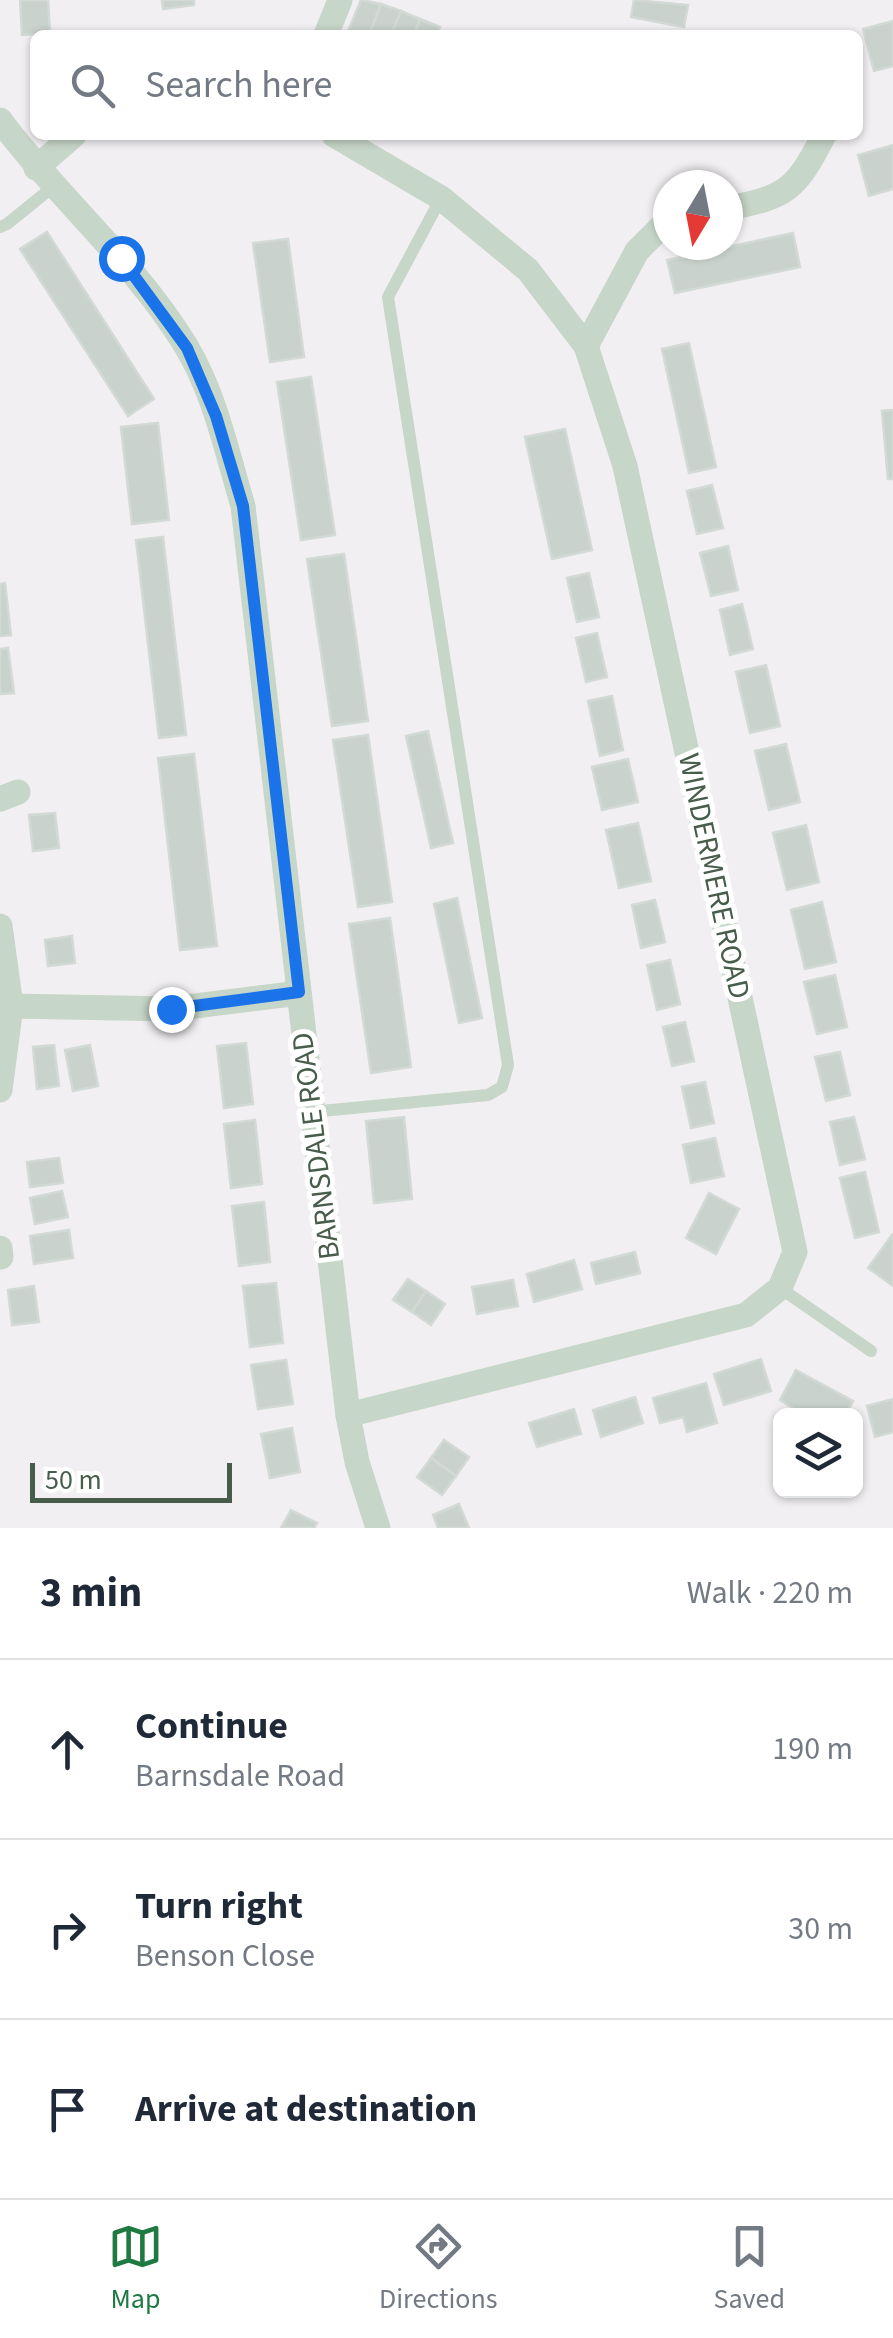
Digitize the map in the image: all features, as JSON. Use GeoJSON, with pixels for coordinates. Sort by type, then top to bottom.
{"type":"FeatureCollection","features":[{"type":"Feature","properties":{"kind":"street"},"geometry":{"type":"LineString","coordinates":[[328,30],[340,0]]}},
{"type":"Feature","properties":{"kind":"street","name":"BARNSDALE ROAD"},"geometry":{"type":"LineString","coordinates":[[0,120],[45,177],[121,258],[187,348],[216,416],[243,506],[348,1416],[357,1462],[378,1528]]}},
{"type":"Feature","properties":{"kind":"street"},"geometry":{"type":"LineString","coordinates":[[45,177],[71,140]]}},
{"type":"Feature","properties":{"kind":"street","name":"WINDERMERE ROAD"},"geometry":{"type":"LineString","coordinates":[[342,140],[441,198],[528,270],[586,346],[625,466],[795,1252],[780,1288]]}},
{"type":"Feature","properties":{"kind":"street"},"geometry":{"type":"LineString","coordinates":[[743,205],[772,200],[803,175],[821,140]]}},
{"type":"Feature","properties":{"kind":"street"},"geometry":{"type":"LineString","coordinates":[[586,346],[638,251],[653,236]]}},
{"type":"Feature","properties":{"kind":"street"},"geometry":{"type":"LineString","coordinates":[[0,926],[11,1006],[0,1090]]}},
{"type":"Feature","properties":{"kind":"street"},"geometry":{"type":"LineString","coordinates":[[11,1006],[171,1009],[299,992]]}},
{"type":"Feature","properties":{"kind":"street"},"geometry":{"type":"LineString","coordinates":[[348,1416],[746,1315],[780,1288]]}},
{"type":"Feature","properties":{"kind":"lane"},"geometry":{"type":"LineString","coordinates":[[0,226],[8,224],[45,177]]}},
{"type":"Feature","properties":{"kind":"lane"},"geometry":{"type":"LineString","coordinates":[[312,1112],[488,1095],[502,1087],[508,1065],[388,296],[441,198]]}},
{"type":"Feature","properties":{"kind":"lane"},"geometry":{"type":"LineString","coordinates":[[780,1288],[871,1351]]}},
{"type":"Feature","properties":{"kind":"building"},"geometry":{"type":"Polygon","coordinates":[[[20,0],[48,0],[50,30],[30,30],[30,34],[22,35],[20,0]]]}},
{"type":"Feature","properties":{"kind":"building"},"geometry":{"type":"Polygon","coordinates":[[[162,0],[194,0],[194,5],[163,9],[162,0]]]}},
{"type":"Feature","properties":{"kind":"building"},"geometry":{"type":"Polygon","coordinates":[[[361,0],[381,4],[371,30],[348,30],[361,0]]]}},
{"type":"Feature","properties":{"kind":"building"},"geometry":{"type":"Polygon","coordinates":[[[634,0],[688,5],[684,27],[631,17],[634,0]]]}},
{"type":"Feature","properties":{"kind":"building"},"geometry":{"type":"Polygon","coordinates":[[[381,4],[401,11],[393,30],[371,30],[381,4]]]}},
{"type":"Feature","properties":{"kind":"building"},"geometry":{"type":"Polygon","coordinates":[[[401,11],[420,19],[416,30],[393,30],[401,11]]]}},
{"type":"Feature","properties":{"kind":"building"},"geometry":{"type":"Polygon","coordinates":[[[420,19],[440,27],[438,30],[416,30],[420,19]]]}},
{"type":"Feature","properties":{"kind":"building"},"geometry":{"type":"Polygon","coordinates":[[[893,21],[893,66],[874,71],[863,29],[893,21]]]}},
{"type":"Feature","properties":{"kind":"building"},"geometry":{"type":"Polygon","coordinates":[[[893,145],[893,189],[869,196],[858,155],[893,145]]]}},
{"type":"Feature","properties":{"kind":"building"},"geometry":{"type":"Polygon","coordinates":[[[47,232],[154,399],[128,416],[20,249],[47,232]]]}},
{"type":"Feature","properties":{"kind":"building"},"geometry":{"type":"Polygon","coordinates":[[[793,233],[800,267],[675,293],[667,260],[743,260],[743,244],[793,233]]]}},
{"type":"Feature","properties":{"kind":"building"},"geometry":{"type":"Polygon","coordinates":[[[288,239],[304,357],[270,362],[253,243],[288,239]]]}},
{"type":"Feature","properties":{"kind":"building"},"geometry":{"type":"Polygon","coordinates":[[[689,343],[716,467],[689,473],[662,349],[689,343]]]}},
{"type":"Feature","properties":{"kind":"building"},"geometry":{"type":"Polygon","coordinates":[[[311,377],[335,535],[301,540],[277,382],[311,377]]]}},
{"type":"Feature","properties":{"kind":"building"},"geometry":{"type":"Polygon","coordinates":[[[893,410],[893,479],[888,479],[882,411],[893,410]]]}},
{"type":"Feature","properties":{"kind":"building"},"geometry":{"type":"Polygon","coordinates":[[[158,423],[169,520],[132,524],[121,427],[158,423]]]}},
{"type":"Feature","properties":{"kind":"building"},"geometry":{"type":"Polygon","coordinates":[[[565,429],[592,550],[552,559],[525,437],[565,429]]]}},
{"type":"Feature","properties":{"kind":"building"},"geometry":{"type":"Polygon","coordinates":[[[712,485],[723,528],[697,534],[687,491],[712,485]]]}},
{"type":"Feature","properties":{"kind":"building"},"geometry":{"type":"Polygon","coordinates":[[[163,537],[186,735],[159,738],[136,540],[163,537]]]}},
{"type":"Feature","properties":{"kind":"building"},"geometry":{"type":"Polygon","coordinates":[[[728,546],[738,590],[711,596],[700,553],[728,546]]]}},
{"type":"Feature","properties":{"kind":"building"},"geometry":{"type":"Polygon","coordinates":[[[344,554],[368,721],[332,726],[307,559],[344,554]]]}},
{"type":"Feature","properties":{"kind":"building"},"geometry":{"type":"Polygon","coordinates":[[[589,573],[599,617],[577,622],[567,578],[589,573]]]}},
{"type":"Feature","properties":{"kind":"building"},"geometry":{"type":"Polygon","coordinates":[[[5,583],[11,635],[0,636],[0,584],[5,583]]]}},
{"type":"Feature","properties":{"kind":"building"},"geometry":{"type":"Polygon","coordinates":[[[742,604],[753,649],[730,655],[720,610],[742,604]]]}},
{"type":"Feature","properties":{"kind":"building"},"geometry":{"type":"Polygon","coordinates":[[[597,633],[607,677],[586,682],[576,638],[597,633]]]}},
{"type":"Feature","properties":{"kind":"building"},"geometry":{"type":"Polygon","coordinates":[[[8,648],[14,693],[0,694],[0,649],[8,648]]]}},
{"type":"Feature","properties":{"kind":"building"},"geometry":{"type":"Polygon","coordinates":[[[766,665],[780,726],[750,733],[736,672],[766,665]]]}},
{"type":"Feature","properties":{"kind":"building"},"geometry":{"type":"Polygon","coordinates":[[[612,696],[623,750],[600,756],[588,701],[612,696]]]}},
{"type":"Feature","properties":{"kind":"building"},"geometry":{"type":"Polygon","coordinates":[[[428,731],[453,843],[431,848],[406,736],[428,731]]]}},
{"type":"Feature","properties":{"kind":"building"},"geometry":{"type":"Polygon","coordinates":[[[368,735],[392,902],[358,907],[333,740],[368,735]]]}},
{"type":"Feature","properties":{"kind":"building"},"geometry":{"type":"Polygon","coordinates":[[[786,744],[800,802],[769,810],[755,751],[786,744]]]}},
{"type":"Feature","properties":{"kind":"building"},"geometry":{"type":"Polygon","coordinates":[[[194,754],[217,946],[180,950],[158,758],[194,754]]]}},
{"type":"Feature","properties":{"kind":"building"},"geometry":{"type":"Polygon","coordinates":[[[628,759],[638,802],[602,810],[592,767],[628,759]]]}},
{"type":"Feature","properties":{"kind":"building"},"geometry":{"type":"Polygon","coordinates":[[[55,813],[59,848],[33,851],[29,815],[55,813]]]}},
{"type":"Feature","properties":{"kind":"building"},"geometry":{"type":"Polygon","coordinates":[[[638,823],[651,881],[619,888],[606,830],[638,823]]]}},
{"type":"Feature","properties":{"kind":"building"},"geometry":{"type":"Polygon","coordinates":[[[806,825],[819,882],[787,890],[773,833],[806,825]]]}},
{"type":"Feature","properties":{"kind":"building"},"geometry":{"type":"Polygon","coordinates":[[[457,898],[482,1018],[459,1023],[434,904],[457,898]]]}},
{"type":"Feature","properties":{"kind":"building"},"geometry":{"type":"Polygon","coordinates":[[[655,900],[665,942],[641,948],[632,905],[655,900]]]}},
{"type":"Feature","properties":{"kind":"building"},"geometry":{"type":"Polygon","coordinates":[[[822,902],[836,962],[805,969],[791,910],[822,902]]]}},
{"type":"Feature","properties":{"kind":"building"},"geometry":{"type":"Polygon","coordinates":[[[390,918],[411,1067],[371,1073],[349,924],[390,918]]]}},
{"type":"Feature","properties":{"kind":"building"},"geometry":{"type":"Polygon","coordinates":[[[72,936],[75,963],[48,966],[45,940],[72,936]]]}},
{"type":"Feature","properties":{"kind":"building"},"geometry":{"type":"Polygon","coordinates":[[[670,960],[680,1004],[657,1010],[647,965],[670,960]]]}},
{"type":"Feature","properties":{"kind":"building"},"geometry":{"type":"Polygon","coordinates":[[[835,975],[847,1027],[817,1034],[804,982],[835,975]]]}},
{"type":"Feature","properties":{"kind":"building"},"geometry":{"type":"Polygon","coordinates":[[[685,1022],[694,1061],[672,1066],[663,1027],[685,1022]]]}},
{"type":"Feature","properties":{"kind":"building"},"geometry":{"type":"Polygon","coordinates":[[[246,1043],[253,1104],[224,1108],[217,1046],[246,1043]]]}},
{"type":"Feature","properties":{"kind":"building"},"geometry":{"type":"Polygon","coordinates":[[[54,1045],[59,1086],[37,1089],[33,1047],[54,1045]]]}},
{"type":"Feature","properties":{"kind":"building"},"geometry":{"type":"Polygon","coordinates":[[[90,1045],[98,1086],[73,1091],[65,1050],[90,1045]]]}},
{"type":"Feature","properties":{"kind":"building"},"geometry":{"type":"Polygon","coordinates":[[[840,1052],[850,1095],[826,1101],[815,1057],[840,1052]]]}},
{"type":"Feature","properties":{"kind":"building"},"geometry":{"type":"Polygon","coordinates":[[[705,1082],[714,1123],[691,1128],[682,1087],[705,1082]]]}},
{"type":"Feature","properties":{"kind":"building"},"geometry":{"type":"Polygon","coordinates":[[[404,1117],[412,1199],[374,1203],[366,1121],[404,1117]]]}},
{"type":"Feature","properties":{"kind":"building"},"geometry":{"type":"Polygon","coordinates":[[[854,1117],[865,1159],[840,1165],[830,1122],[854,1117]]]}},
{"type":"Feature","properties":{"kind":"building"},"geometry":{"type":"Polygon","coordinates":[[[255,1120],[262,1184],[231,1188],[224,1124],[255,1120]]]}},
{"type":"Feature","properties":{"kind":"building"},"geometry":{"type":"Polygon","coordinates":[[[715,1138],[724,1176],[691,1183],[683,1145],[715,1138]]]}},
{"type":"Feature","properties":{"kind":"building"},"geometry":{"type":"Polygon","coordinates":[[[59,1158],[63,1183],[30,1187],[27,1162],[59,1158]]]}},
{"type":"Feature","properties":{"kind":"building"},"geometry":{"type":"Polygon","coordinates":[[[865,1172],[879,1232],[855,1238],[840,1178],[865,1172]]]}},
{"type":"Feature","properties":{"kind":"building"},"geometry":{"type":"Polygon","coordinates":[[[62,1191],[68,1217],[35,1224],[30,1198],[62,1191]]]}},
{"type":"Feature","properties":{"kind":"building"},"geometry":{"type":"Polygon","coordinates":[[[709,1193],[739,1209],[716,1254],[686,1238],[709,1193]]]}},
{"type":"Feature","properties":{"kind":"building"},"geometry":{"type":"Polygon","coordinates":[[[264,1202],[270,1262],[239,1266],[232,1206],[264,1202]]]}},
{"type":"Feature","properties":{"kind":"building"},"geometry":{"type":"Polygon","coordinates":[[[69,1230],[73,1258],[34,1264],[30,1236],[69,1230]]]}},
{"type":"Feature","properties":{"kind":"building"},"geometry":{"type":"Polygon","coordinates":[[[893,1236],[893,1286],[868,1268],[893,1236]]]}},
{"type":"Feature","properties":{"kind":"building"},"geometry":{"type":"Polygon","coordinates":[[[635,1252],[640,1273],[596,1284],[591,1263],[635,1252]]]}},
{"type":"Feature","properties":{"kind":"building"},"geometry":{"type":"Polygon","coordinates":[[[574,1260],[582,1289],[534,1302],[527,1274],[574,1260]]]}},
{"type":"Feature","properties":{"kind":"building"},"geometry":{"type":"Polygon","coordinates":[[[408,1279],[426,1291],[412,1312],[393,1300],[408,1279]]]}},
{"type":"Feature","properties":{"kind":"building"},"geometry":{"type":"Polygon","coordinates":[[[513,1280],[518,1306],[477,1314],[472,1287],[513,1280]]]}},
{"type":"Feature","properties":{"kind":"building"},"geometry":{"type":"Polygon","coordinates":[[[276,1283],[283,1343],[250,1347],[243,1286],[276,1283]]]}},
{"type":"Feature","properties":{"kind":"building"},"geometry":{"type":"Polygon","coordinates":[[[34,1286],[39,1322],[12,1325],[8,1290],[34,1286]]]}},
{"type":"Feature","properties":{"kind":"building"},"geometry":{"type":"Polygon","coordinates":[[[426,1291],[445,1304],[431,1325],[412,1312],[426,1291]]]}},
{"type":"Feature","properties":{"kind":"building"},"geometry":{"type":"Polygon","coordinates":[[[761,1359],[771,1391],[724,1405],[714,1374],[761,1359]]]}},
{"type":"Feature","properties":{"kind":"building"},"geometry":{"type":"Polygon","coordinates":[[[286,1360],[293,1404],[258,1409],[251,1365],[286,1360]]]}},
{"type":"Feature","properties":{"kind":"building"},"geometry":{"type":"Polygon","coordinates":[[[796,1370],[853,1401],[849,1408],[794,1408],[780,1400],[796,1370]]]}},
{"type":"Feature","properties":{"kind":"building"},"geometry":{"type":"Polygon","coordinates":[[[706,1383],[717,1423],[687,1432],[683,1417],[660,1423],[653,1398],[706,1383]]]}},
{"type":"Feature","properties":{"kind":"building"},"geometry":{"type":"Polygon","coordinates":[[[635,1397],[643,1423],[601,1437],[593,1410],[635,1397]]]}},
{"type":"Feature","properties":{"kind":"building"},"geometry":{"type":"Polygon","coordinates":[[[893,1399],[893,1432],[875,1437],[867,1406],[893,1399]]]}},
{"type":"Feature","properties":{"kind":"building"},"geometry":{"type":"Polygon","coordinates":[[[574,1409],[581,1434],[537,1447],[529,1423],[574,1409]]]}},
{"type":"Feature","properties":{"kind":"building"},"geometry":{"type":"Polygon","coordinates":[[[292,1428],[300,1472],[270,1478],[261,1434],[292,1428]]]}},
{"type":"Feature","properties":{"kind":"building"},"geometry":{"type":"Polygon","coordinates":[[[444,1440],[469,1457],[456,1476],[431,1458],[444,1440]]]}},
{"type":"Feature","properties":{"kind":"building"},"geometry":{"type":"Polygon","coordinates":[[[431,1458],[456,1476],[442,1495],[417,1477],[431,1458]]]}},
{"type":"Feature","properties":{"kind":"building"},"geometry":{"type":"Polygon","coordinates":[[[459,1504],[469,1528],[438,1528],[433,1515],[459,1504]]]}},
{"type":"Feature","properties":{"kind":"building"},"geometry":{"type":"Polygon","coordinates":[[[291,1510],[317,1523],[314,1528],[281,1528],[291,1510]]]}},
{"type":"Feature","properties":{"kind":"route"},"geometry":{"type":"LineString","coordinates":[[121,258],[187,348],[216,416],[243,506],[299,992],[171,1009]]}}]}
